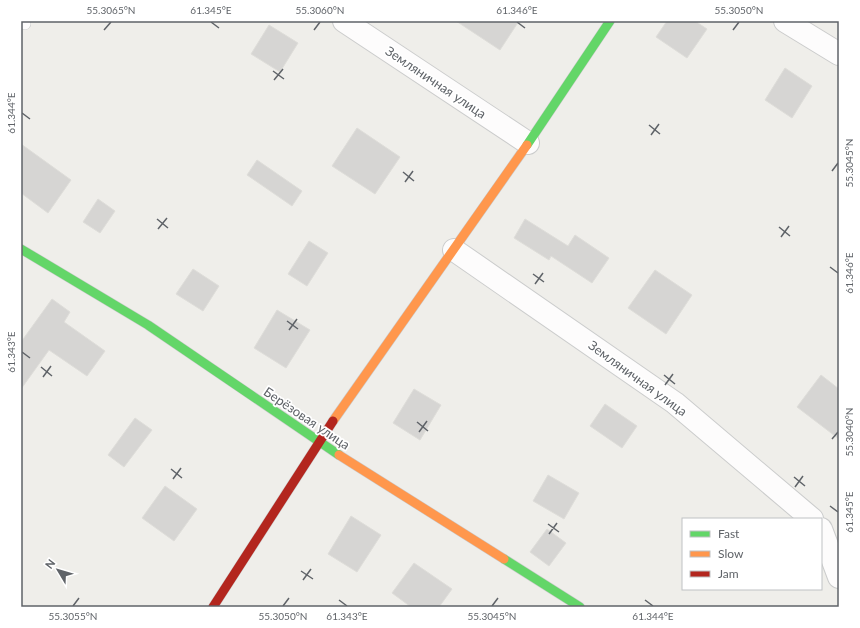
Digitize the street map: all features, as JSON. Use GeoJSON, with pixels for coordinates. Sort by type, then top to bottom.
{"type":"FeatureCollection","features":[{"type":"Feature","properties":{"kind":"street","name":"Земляничная улица"},"geometry":{"type":"LineString","coordinates":[[344,21],[528,143]]}},
{"type":"Feature","properties":{"kind":"street"},"geometry":{"type":"LineString","coordinates":[[213,607],[319,442],[528,143],[610,21]]}},
{"type":"Feature","properties":{"kind":"street"},"geometry":{"type":"LineString","coordinates":[[785,21],[839,54]]}},
{"type":"Feature","properties":{"kind":"street","name":"Берёзовая улица"},"geometry":{"type":"LineString","coordinates":[[21,249],[148,325],[319,442],[580,607]]}},
{"type":"Feature","properties":{"kind":"street","name":"Земляничная улица"},"geometry":{"type":"LineString","coordinates":[[454,250],[675,403],[811,518]]}},
{"type":"Feature","properties":{"kind":"street"},"geometry":{"type":"LineString","coordinates":[[822,531],[839,577]]}},
{"type":"Feature","properties":{"kind":"building"},"geometry":{"type":"Polygon","coordinates":[[[456,21],[519,21],[500,50],[456,21]]]}},
{"type":"Feature","properties":{"kind":"building"},"geometry":{"type":"Polygon","coordinates":[[[667,21],[695,21],[707,29],[687,58],[656,37],[667,21]]]}},
{"type":"Feature","properties":{"kind":"building"},"geometry":{"type":"Polygon","coordinates":[[[269,25],[298,43],[280,72],[251,54],[269,25]]]}},
{"type":"Feature","properties":{"kind":"building"},"geometry":{"type":"Polygon","coordinates":[[[785,68],[812,86],[792,118],[765,100],[785,68]]]}},
{"type":"Feature","properties":{"kind":"building"},"geometry":{"type":"Polygon","coordinates":[[[357,128],[400,157],[375,194],[332,166],[357,128]]]}},
{"type":"Feature","properties":{"kind":"building"},"geometry":{"type":"Polygon","coordinates":[[[21,144],[71,180],[48,213],[21,193],[21,144]]]}},
{"type":"Feature","properties":{"kind":"building"},"geometry":{"type":"Polygon","coordinates":[[[257,160],[302,191],[292,206],[247,175],[257,160]]]}},
{"type":"Feature","properties":{"kind":"building"},"geometry":{"type":"Polygon","coordinates":[[[98,199],[115,211],[100,233],[83,222],[98,199]]]}},
{"type":"Feature","properties":{"kind":"building"},"geometry":{"type":"Polygon","coordinates":[[[525,219],[568,246],[575,235],[609,258],[592,283],[551,256],[549,260],[514,238],[525,219]]]}},
{"type":"Feature","properties":{"kind":"building"},"geometry":{"type":"Polygon","coordinates":[[[309,241],[328,253],[307,286],[288,274],[309,241]]]}},
{"type":"Feature","properties":{"kind":"building"},"geometry":{"type":"Polygon","coordinates":[[[193,269],[219,286],[203,311],[176,294],[193,269]]]}},
{"type":"Feature","properties":{"kind":"building"},"geometry":{"type":"Polygon","coordinates":[[[655,270],[692,295],[666,334],[628,308],[655,270]]]}},
{"type":"Feature","properties":{"kind":"building"},"geometry":{"type":"Polygon","coordinates":[[[52,299],[70,312],[64,322],[105,351],[87,376],[49,350],[21,389],[21,342],[52,299]]]}},
{"type":"Feature","properties":{"kind":"building"},"geometry":{"type":"Polygon","coordinates":[[[277,310],[310,330],[286,368],[254,348],[277,310]]]}},
{"type":"Feature","properties":{"kind":"building"},"geometry":{"type":"Polygon","coordinates":[[[821,375],[839,389],[839,439],[797,407],[821,375]]]}},
{"type":"Feature","properties":{"kind":"building"},"geometry":{"type":"Polygon","coordinates":[[[414,389],[441,405],[420,440],[393,423],[414,389]]]}},
{"type":"Feature","properties":{"kind":"building"},"geometry":{"type":"Polygon","coordinates":[[[605,404],[637,426],[622,448],[590,426],[605,404]]]}},
{"type":"Feature","properties":{"kind":"building"},"geometry":{"type":"Polygon","coordinates":[[[135,418],[152,430],[124,467],[108,455],[135,418]]]}},
{"type":"Feature","properties":{"kind":"building"},"geometry":{"type":"Polygon","coordinates":[[[548,475],[579,493],[564,519],[533,501],[548,475]]]}},
{"type":"Feature","properties":{"kind":"building"},"geometry":{"type":"Polygon","coordinates":[[[165,486],[197,509],[174,541],[142,518],[165,486]]]}},
{"type":"Feature","properties":{"kind":"building"},"geometry":{"type":"Polygon","coordinates":[[[351,516],[381,535],[357,572],[328,554],[351,516]]]}},
{"type":"Feature","properties":{"kind":"building"},"geometry":{"type":"Polygon","coordinates":[[[547,529],[566,543],[549,566],[530,552],[547,529]]]}},
{"type":"Feature","properties":{"kind":"building"},"geometry":{"type":"Polygon","coordinates":[[[414,563],[452,589],[439,607],[411,607],[392,593],[414,563]]]}},
{"type":"Feature","properties":{"kind":"traffic: fast"},"geometry":{"type":"LineString","coordinates":[[527,145],[610,21]]}},
{"type":"Feature","properties":{"kind":"traffic: fast"},"geometry":{"type":"LineString","coordinates":[[21,249],[148,325],[339,455]]}},
{"type":"Feature","properties":{"kind":"traffic: fast"},"geometry":{"type":"LineString","coordinates":[[504,559],[580,607]]}},
{"type":"Feature","properties":{"kind":"traffic: slow"},"geometry":{"type":"LineString","coordinates":[[333,421],[527,145]]}},
{"type":"Feature","properties":{"kind":"traffic: slow"},"geometry":{"type":"LineString","coordinates":[[339,455],[504,559]]}},
{"type":"Feature","properties":{"kind":"traffic: jam"},"geometry":{"type":"LineString","coordinates":[[213,607],[333,421]]}}]}
